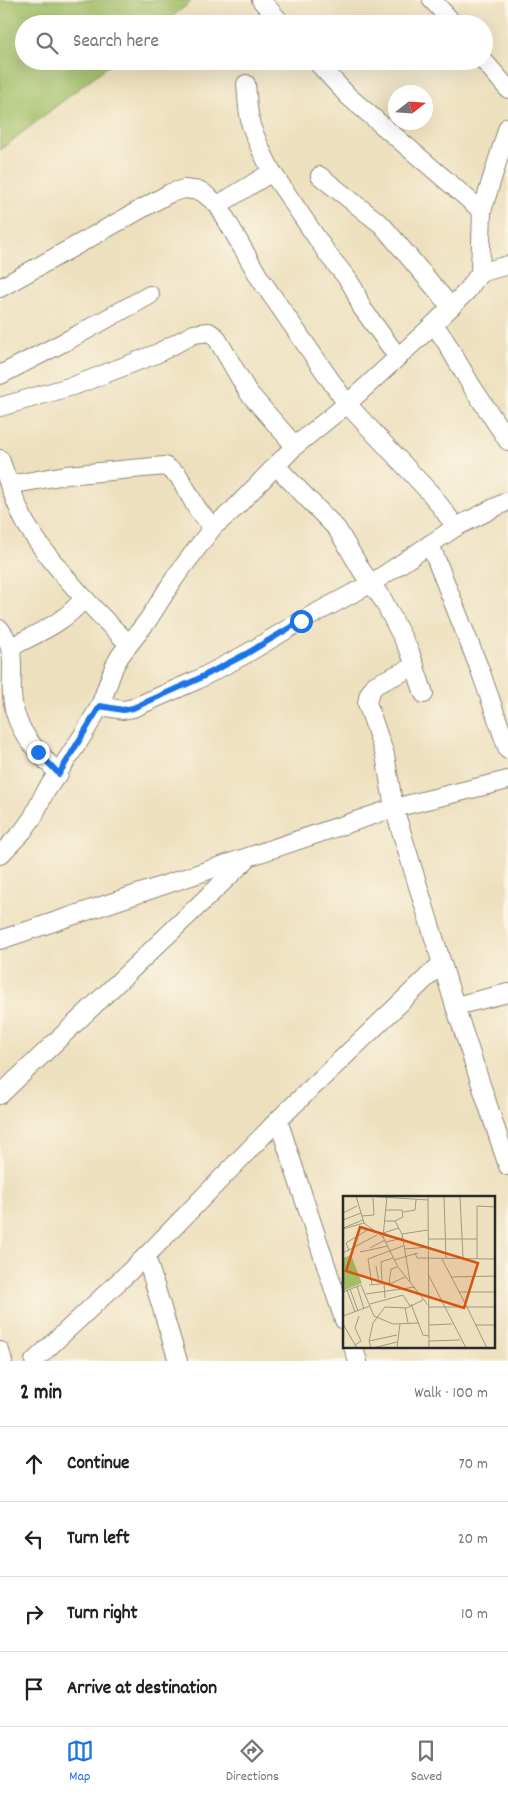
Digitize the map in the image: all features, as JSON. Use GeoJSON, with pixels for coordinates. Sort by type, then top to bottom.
{"type":"FeatureCollection","features":[{"type":"Feature","properties":{"kind":"street"},"geometry":{"type":"LineString","coordinates":[[261,0],[274,15]]}},
{"type":"Feature","properties":{"kind":"street"},"geometry":{"type":"LineString","coordinates":[[432,0],[446,15]]}},
{"type":"Feature","properties":{"kind":"street"},"geometry":{"type":"LineString","coordinates":[[324,70],[348,96],[482,211]]}},
{"type":"Feature","properties":{"kind":"street"},"geometry":{"type":"LineString","coordinates":[[492,70],[508,89]]}},
{"type":"Feature","properties":{"kind":"street"},"geometry":{"type":"LineString","coordinates":[[246,84],[252,126],[272,172],[329,256],[347,278],[361,306],[398,357]]}},
{"type":"Feature","properties":{"kind":"street"},"geometry":{"type":"LineString","coordinates":[[0,855],[23,831],[59,774],[100,706],[114,667],[148,620],[176,576],[213,527],[233,510],[295,446],[348,404],[434,324],[467,291],[480,273],[482,211],[508,127]]}},
{"type":"Feature","properties":{"kind":"street"},"geometry":{"type":"LineString","coordinates":[[218,205],[272,172]]}},
{"type":"Feature","properties":{"kind":"street"},"geometry":{"type":"LineString","coordinates":[[320,176],[382,225],[451,307]]}},
{"type":"Feature","properties":{"kind":"street"},"geometry":{"type":"LineString","coordinates":[[0,288],[170,193],[184,189],[201,191],[218,205],[259,277],[348,404],[432,495],[456,527]]}},
{"type":"Feature","properties":{"kind":"street"},"geometry":{"type":"LineString","coordinates":[[480,273],[508,265]]}},
{"type":"Feature","properties":{"kind":"street"},"geometry":{"type":"LineString","coordinates":[[0,375],[150,295]]}},
{"type":"Feature","properties":{"kind":"street"},"geometry":{"type":"LineString","coordinates":[[434,324],[508,441]]}},
{"type":"Feature","properties":{"kind":"street"},"geometry":{"type":"LineString","coordinates":[[0,408],[76,385],[156,354],[194,334],[210,332],[216,337],[248,392],[295,446]]}},
{"type":"Feature","properties":{"kind":"street"},"geometry":{"type":"LineString","coordinates":[[0,459],[16,505],[40,545],[84,598],[129,644]]}},
{"type":"Feature","properties":{"kind":"street"},"geometry":{"type":"LineString","coordinates":[[9,485],[66,475],[165,466],[178,475],[190,499],[213,527]]}},
{"type":"Feature","properties":{"kind":"street"},"geometry":{"type":"LineString","coordinates":[[277,466],[336,529],[372,584],[396,622],[415,666],[424,694]]}},
{"type":"Feature","properties":{"kind":"street"},"geometry":{"type":"LineString","coordinates":[[100,706],[123,710],[133,708],[188,684],[372,584],[456,527],[508,501]]}},
{"type":"Feature","properties":{"kind":"street"},"geometry":{"type":"LineString","coordinates":[[430,544],[480,670],[508,750]]}},
{"type":"Feature","properties":{"kind":"street"},"geometry":{"type":"LineString","coordinates":[[11,647],[61,620],[84,598]]}},
{"type":"Feature","properties":{"kind":"street"},"geometry":{"type":"LineString","coordinates":[[0,629],[11,647],[13,703],[16,716],[25,735],[59,774]]}},
{"type":"Feature","properties":{"kind":"street"},"geometry":{"type":"LineString","coordinates":[[415,666],[376,686],[369,694],[367,703],[385,755],[394,808],[455,1006],[508,1166]]}},
{"type":"Feature","properties":{"kind":"street"},"geometry":{"type":"LineString","coordinates":[[0,940],[394,808],[508,780]]}},
{"type":"Feature","properties":{"kind":"street"},"geometry":{"type":"LineString","coordinates":[[0,1095],[250,856]]}},
{"type":"Feature","properties":{"kind":"street"},"geometry":{"type":"LineString","coordinates":[[34,1361],[146,1256],[278,1120],[442,963]]}},
{"type":"Feature","properties":{"kind":"street"},"geometry":{"type":"LineString","coordinates":[[455,1006],[508,994]]}},
{"type":"Feature","properties":{"kind":"street"},"geometry":{"type":"LineString","coordinates":[[278,1120],[343,1317]]}},
{"type":"Feature","properties":{"kind":"street"},"geometry":{"type":"LineString","coordinates":[[146,1256],[178,1361]]}},
{"type":"Feature","properties":{"kind":"street"},"geometry":{"type":"LineString","coordinates":[[353,1348],[358,1361]]}},
{"type":"Feature","properties":{"kind":"street"},"geometry":{"type":"LineString","coordinates":[[0,1351],[3,1361]]}},
{"type":"Feature","properties":{"kind":"green space"},"geometry":{"type":"Polygon","coordinates":[[[0,0],[190,0],[191,2],[174,15],[15,15],[15,70],[102,70],[0,150],[0,0]]]}},
{"type":"Feature","properties":{"kind":"route"},"geometry":{"type":"LineString","coordinates":[[38,752],[59,774],[100,706],[123,710],[133,708],[196,680],[246,654],[301,621]]}}]}
